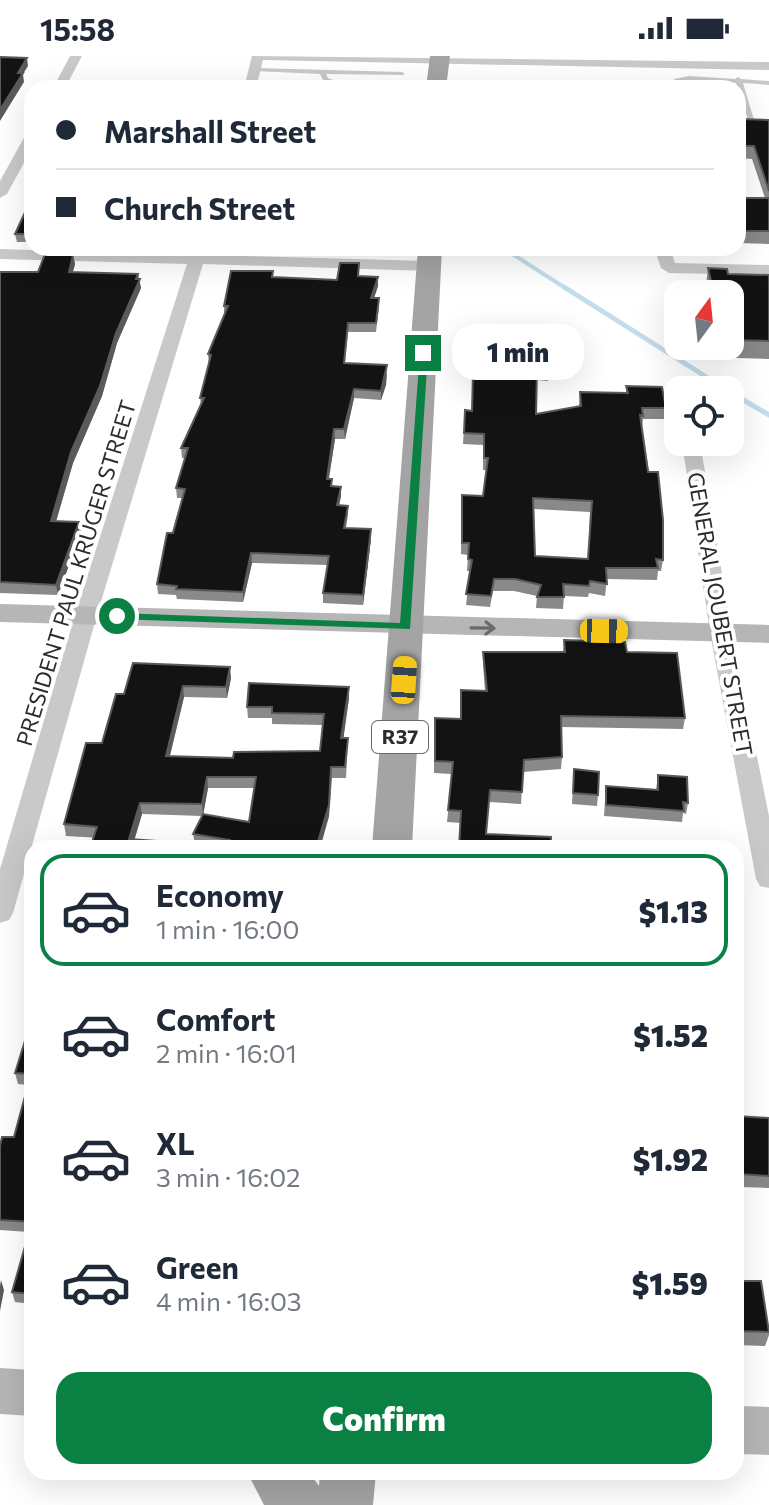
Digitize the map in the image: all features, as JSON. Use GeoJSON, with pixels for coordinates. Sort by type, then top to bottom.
{"type":"FeatureCollection","features":[{"type":"Feature","properties":{"kind":"main road"},"geometry":{"type":"LineString","coordinates":[[437,80],[439,58]]}},
{"type":"Feature","properties":{"kind":"main road","name":"R37"},"geometry":{"type":"LineString","coordinates":[[392,840],[430,257]]}},
{"type":"Feature","properties":{"kind":"main road"},"geometry":{"type":"LineString","coordinates":[[281,1480],[298,1505]]}},
{"type":"Feature","properties":{"kind":"main road"},"geometry":{"type":"LineString","coordinates":[[345,1505],[347,1480]]}},
{"type":"Feature","properties":{"kind":"street"},"geometry":{"type":"LineString","coordinates":[[63,80],[76,56]]}},
{"type":"Feature","properties":{"kind":"street"},"geometry":{"type":"LineString","coordinates":[[257,61],[439,58],[629,70],[697,60],[769,66]]}},
{"type":"Feature","properties":{"kind":"street"},"geometry":{"type":"LineString","coordinates":[[0,194],[6,174],[24,148]]}},
{"type":"Feature","properties":{"kind":"street"},"geometry":{"type":"LineString","coordinates":[[0,254],[24,254]]}},
{"type":"Feature","properties":{"kind":"street","name":"PRESIDENT PAUL KRUGER STREET"},"geometry":{"type":"LineString","coordinates":[[0,913],[86,615],[197,256]]}},
{"type":"Feature","properties":{"kind":"street"},"geometry":{"type":"LineString","coordinates":[[353,256],[430,257]]}},
{"type":"Feature","properties":{"kind":"street"},"geometry":{"type":"LineString","coordinates":[[665,256],[669,268],[769,270]]}},
{"type":"Feature","properties":{"kind":"street","name":"GENERAL JOUBERT STREET"},"geometry":{"type":"LineString","coordinates":[[693,456],[721,633],[769,879]]}},
{"type":"Feature","properties":{"kind":"street"},"geometry":{"type":"LineString","coordinates":[[0,613],[405,627],[769,634]]}},
{"type":"Feature","properties":{"kind":"street"},"geometry":{"type":"LineString","coordinates":[[0,1391],[24,1392]]}},
{"type":"Feature","properties":{"kind":"street"},"geometry":{"type":"LineString","coordinates":[[744,1430],[769,1431]]}},
{"type":"Feature","properties":{"kind":"lane"},"geometry":{"type":"LineString","coordinates":[[257,61],[322,72],[402,74]]}},
{"type":"Feature","properties":{"kind":"lane"},"geometry":{"type":"LineString","coordinates":[[322,72],[327,80]]}},
{"type":"Feature","properties":{"kind":"lane"},"geometry":{"type":"LineString","coordinates":[[678,80],[746,80]]}},
{"type":"Feature","properties":{"kind":"lane"},"geometry":{"type":"LineString","coordinates":[[746,80],[769,83]]}},
{"type":"Feature","properties":{"kind":"lane"},"geometry":{"type":"LineString","coordinates":[[746,104],[751,120]]}},
{"type":"Feature","properties":{"kind":"lane"},"geometry":{"type":"LineString","coordinates":[[746,120],[760,121]]}},
{"type":"Feature","properties":{"kind":"building"},"geometry":{"type":"Polygon","coordinates":[[[0,57],[27,58],[18,73],[23,73],[0,110],[0,57]]]}},
{"type":"Feature","properties":{"kind":"building"},"geometry":{"type":"Polygon","coordinates":[[[746,119],[769,120],[769,191],[754,146],[746,146],[746,119]]]}},
{"type":"Feature","properties":{"kind":"building"},"geometry":{"type":"Polygon","coordinates":[[[746,198],[769,198],[769,231],[746,231],[746,198]]]}},
{"type":"Feature","properties":{"kind":"building"},"geometry":{"type":"Polygon","coordinates":[[[24,214],[24,234],[15,234],[24,214]]]}},
{"type":"Feature","properties":{"kind":"building"},"geometry":{"type":"Polygon","coordinates":[[[44,256],[73,256],[69,272],[138,274],[136,279],[140,279],[116,333],[100,386],[71,452],[51,521],[79,522],[56,585],[0,582],[0,272],[38,272],[44,256]]]}},
{"type":"Feature","properties":{"kind":"building"},"geometry":{"type":"Polygon","coordinates":[[[340,263],[359,263],[358,276],[378,277],[371,298],[379,298],[376,323],[348,323],[344,363],[387,365],[381,391],[354,389],[344,429],[334,429],[327,479],[332,479],[331,486],[341,487],[337,505],[348,506],[344,528],[371,529],[363,595],[323,593],[329,556],[251,553],[243,592],[176,589],[177,586],[157,584],[167,533],[173,533],[185,489],[176,488],[188,448],[181,448],[204,398],[200,398],[211,355],[208,354],[228,306],[224,306],[231,271],[273,271],[272,277],[337,280],[340,263]]]}},
{"type":"Feature","properties":{"kind":"building"},"geometry":{"type":"Polygon","coordinates":[[[708,268],[727,269],[728,274],[769,275],[769,341],[744,340],[744,280],[711,280],[708,268]]]}},
{"type":"Feature","properties":{"kind":"building"},"geometry":{"type":"Polygon","coordinates":[[[474,334],[537,336],[537,345],[548,346],[548,370],[537,369],[536,414],[581,406],[580,392],[628,393],[626,386],[662,387],[664,408],[642,408],[643,416],[640,415],[648,472],[658,472],[663,560],[656,559],[658,568],[606,568],[607,584],[590,581],[589,586],[563,584],[564,597],[537,597],[541,585],[515,579],[494,579],[491,596],[466,594],[472,560],[468,559],[469,543],[462,543],[462,495],[483,496],[488,458],[484,458],[484,434],[464,433],[465,410],[472,411],[474,334]],[[533,498],[535,556],[588,559],[592,501],[533,498]]]}},
{"type":"Feature","properties":{"kind":"building"},"geometry":{"type":"Polygon","coordinates":[[[564,640],[625,642],[627,652],[677,653],[685,718],[561,716],[562,757],[524,760],[522,792],[490,790],[486,834],[551,837],[551,840],[459,840],[461,811],[448,810],[453,762],[435,761],[435,718],[461,719],[461,690],[487,691],[483,652],[565,652],[564,640]]]}},
{"type":"Feature","properties":{"kind":"building"},"geometry":{"type":"Polygon","coordinates":[[[133,663],[230,667],[226,687],[183,686],[166,756],[233,758],[234,752],[320,751],[324,714],[272,713],[272,707],[247,707],[249,683],[349,687],[341,738],[348,738],[345,767],[331,767],[329,805],[318,840],[230,840],[193,834],[203,814],[249,822],[256,777],[207,777],[202,804],[140,803],[129,839],[143,840],[93,840],[97,827],[64,824],[86,743],[102,743],[116,694],[124,694],[133,663]]]}},
{"type":"Feature","properties":{"kind":"building"},"geometry":{"type":"Polygon","coordinates":[[[574,769],[599,772],[598,795],[573,793],[574,769]]]}},
{"type":"Feature","properties":{"kind":"building"},"geometry":{"type":"Polygon","coordinates":[[[658,775],[687,777],[688,803],[683,802],[684,811],[606,805],[606,786],[658,790],[658,775]]]}},
{"type":"Feature","properties":{"kind":"building"},"geometry":{"type":"Polygon","coordinates":[[[24,1044],[24,1074],[15,1073],[24,1044]]]}},
{"type":"Feature","properties":{"kind":"building"},"geometry":{"type":"Polygon","coordinates":[[[24,1100],[24,1222],[0,1220],[0,1146],[2,1137],[14,1137],[24,1100]]]}},
{"type":"Feature","properties":{"kind":"building"},"geometry":{"type":"Polygon","coordinates":[[[744,1116],[769,1118],[769,1176],[744,1174],[744,1116]]]}},
{"type":"Feature","properties":{"kind":"building"},"geometry":{"type":"Polygon","coordinates":[[[24,1250],[24,1293],[12,1292],[24,1250]]]}},
{"type":"Feature","properties":{"kind":"building"},"geometry":{"type":"Polygon","coordinates":[[[744,1281],[761,1281],[769,1332],[744,1331],[744,1281]]]}},
{"type":"Feature","properties":{"kind":"waterway"},"geometry":{"type":"LineString","coordinates":[[515,256],[567,289]]}},
{"type":"Feature","properties":{"kind":"waterway"},"geometry":{"type":"LineString","coordinates":[[564,287],[705,376]]}},
{"type":"Feature","properties":{"kind":"waterway"},"geometry":{"type":"LineString","coordinates":[[744,400],[769,415]]}},
{"type":"Feature","properties":{"kind":"route"},"geometry":{"type":"LineString","coordinates":[[117,616],[405,627],[423,353]]}}]}
